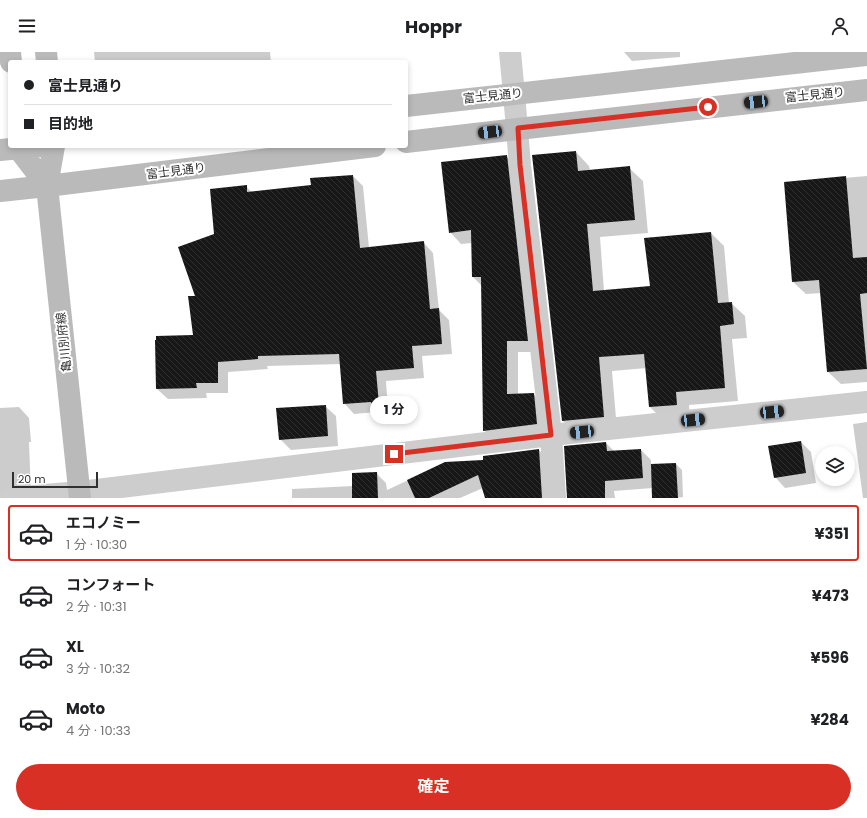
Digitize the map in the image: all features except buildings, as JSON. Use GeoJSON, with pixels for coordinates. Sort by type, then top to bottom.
{"type":"FeatureCollection","features":[{"type":"Feature","properties":{"kind":"street"},"geometry":{"type":"LineString","coordinates":[[510,52],[518,128],[520,165],[551,435],[555,498]]}},
{"type":"Feature","properties":{"kind":"street","name":"富士見通り"},"geometry":{"type":"LineString","coordinates":[[408,106],[867,54]]}},
{"type":"Feature","properties":{"kind":"street","name":"富士見通り"},"geometry":{"type":"LineString","coordinates":[[408,142],[518,128],[867,90]]}},
{"type":"Feature","properties":{"kind":"street"},"geometry":{"type":"LineString","coordinates":[[12,148],[47,186]]}},
{"type":"Feature","properties":{"kind":"street","name":"亀川別府線"},"geometry":{"type":"LineString","coordinates":[[54,148],[47,186],[80,495]]}},
{"type":"Feature","properties":{"kind":"street","name":"富士見通り"},"geometry":{"type":"LineString","coordinates":[[0,191],[359,148]]}},
{"type":"Feature","properties":{"kind":"street"},"geometry":{"type":"LineString","coordinates":[[10,498],[80,495],[551,435],[867,402]]}},
{"type":"Feature","properties":{"kind":"route"},"geometry":{"type":"LineString","coordinates":[[394,454],[551,435],[520,165],[518,128],[708,107]]}}]}
